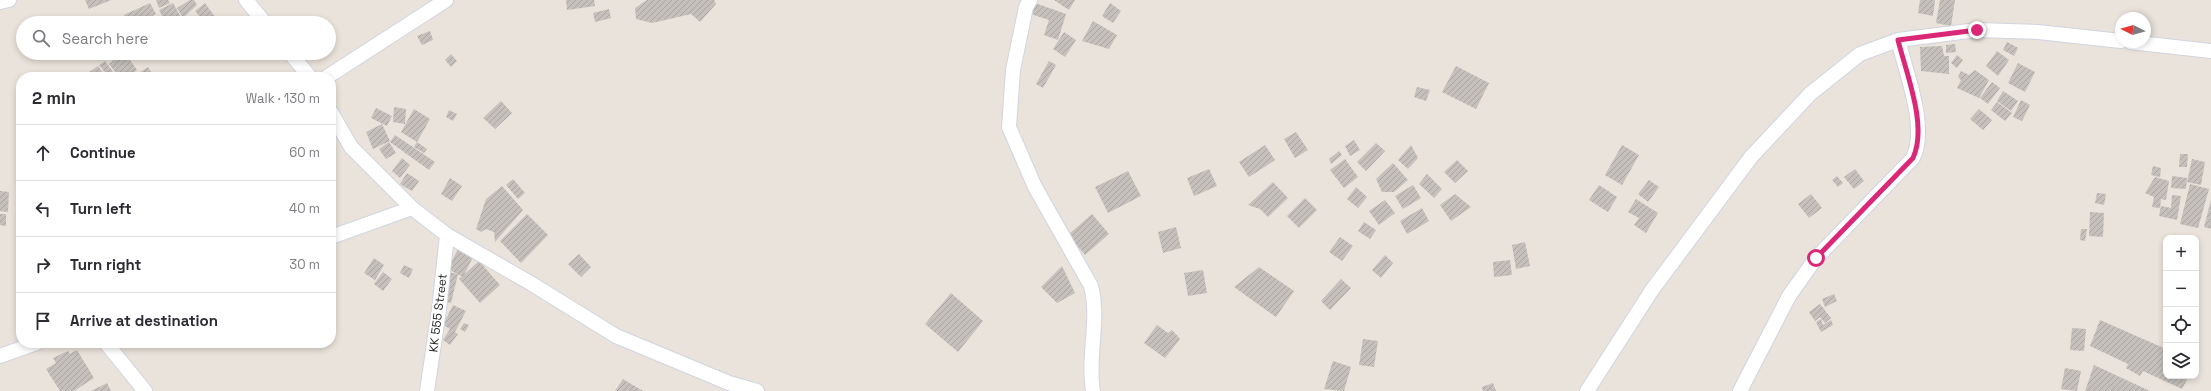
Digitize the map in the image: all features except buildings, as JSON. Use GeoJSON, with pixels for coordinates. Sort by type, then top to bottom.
{"type":"FeatureCollection","features":[{"type":"Feature","properties":{"kind":"street"},"geometry":{"type":"LineString","coordinates":[[0,2],[9,0]]}},
{"type":"Feature","properties":{"kind":"street"},"geometry":{"type":"LineString","coordinates":[[246,0],[259,16]]}},
{"type":"Feature","properties":{"kind":"street"},"geometry":{"type":"LineString","coordinates":[[335,72],[446,0]]}},
{"type":"Feature","properties":{"kind":"street"},"geometry":{"type":"LineString","coordinates":[[1030,0],[1026,7],[1013,70],[1009,126],[1035,187],[1091,286],[1096,303],[1090,373],[1094,391]]}},
{"type":"Feature","properties":{"kind":"street"},"geometry":{"type":"LineString","coordinates":[[1587,391],[1652,290],[1751,157],[1810,94],[1860,54],[1898,40],[1977,30],[2038,32],[2115,40]]}},
{"type":"Feature","properties":{"kind":"street"},"geometry":{"type":"LineString","coordinates":[[1740,391],[1789,296],[1816,258],[1913,158],[1918,148],[1917,117],[1898,40]]}},
{"type":"Feature","properties":{"kind":"street"},"geometry":{"type":"LineString","coordinates":[[2151,44],[2211,51]]}},
{"type":"Feature","properties":{"kind":"street"},"geometry":{"type":"LineString","coordinates":[[296,60],[306,72]]}},
{"type":"Feature","properties":{"kind":"street"},"geometry":{"type":"LineString","coordinates":[[336,121],[351,147],[412,208],[447,235],[532,284],[616,336],[729,383],[757,391]]}},
{"type":"Feature","properties":{"kind":"street"},"geometry":{"type":"LineString","coordinates":[[336,235],[412,208]]}},
{"type":"Feature","properties":{"kind":"street","name":"KK 555 Street"},"geometry":{"type":"LineString","coordinates":[[426,391],[439,310],[447,235]]}},
{"type":"Feature","properties":{"kind":"street"},"geometry":{"type":"LineString","coordinates":[[0,356],[23,348]]}},
{"type":"Feature","properties":{"kind":"street"},"geometry":{"type":"LineString","coordinates":[[110,348],[145,391]]}},
{"type":"Feature","properties":{"kind":"route"},"geometry":{"type":"LineString","coordinates":[[1816,258],[1913,158],[1918,148],[1917,117],[1898,40],[1977,30]]}}]}
